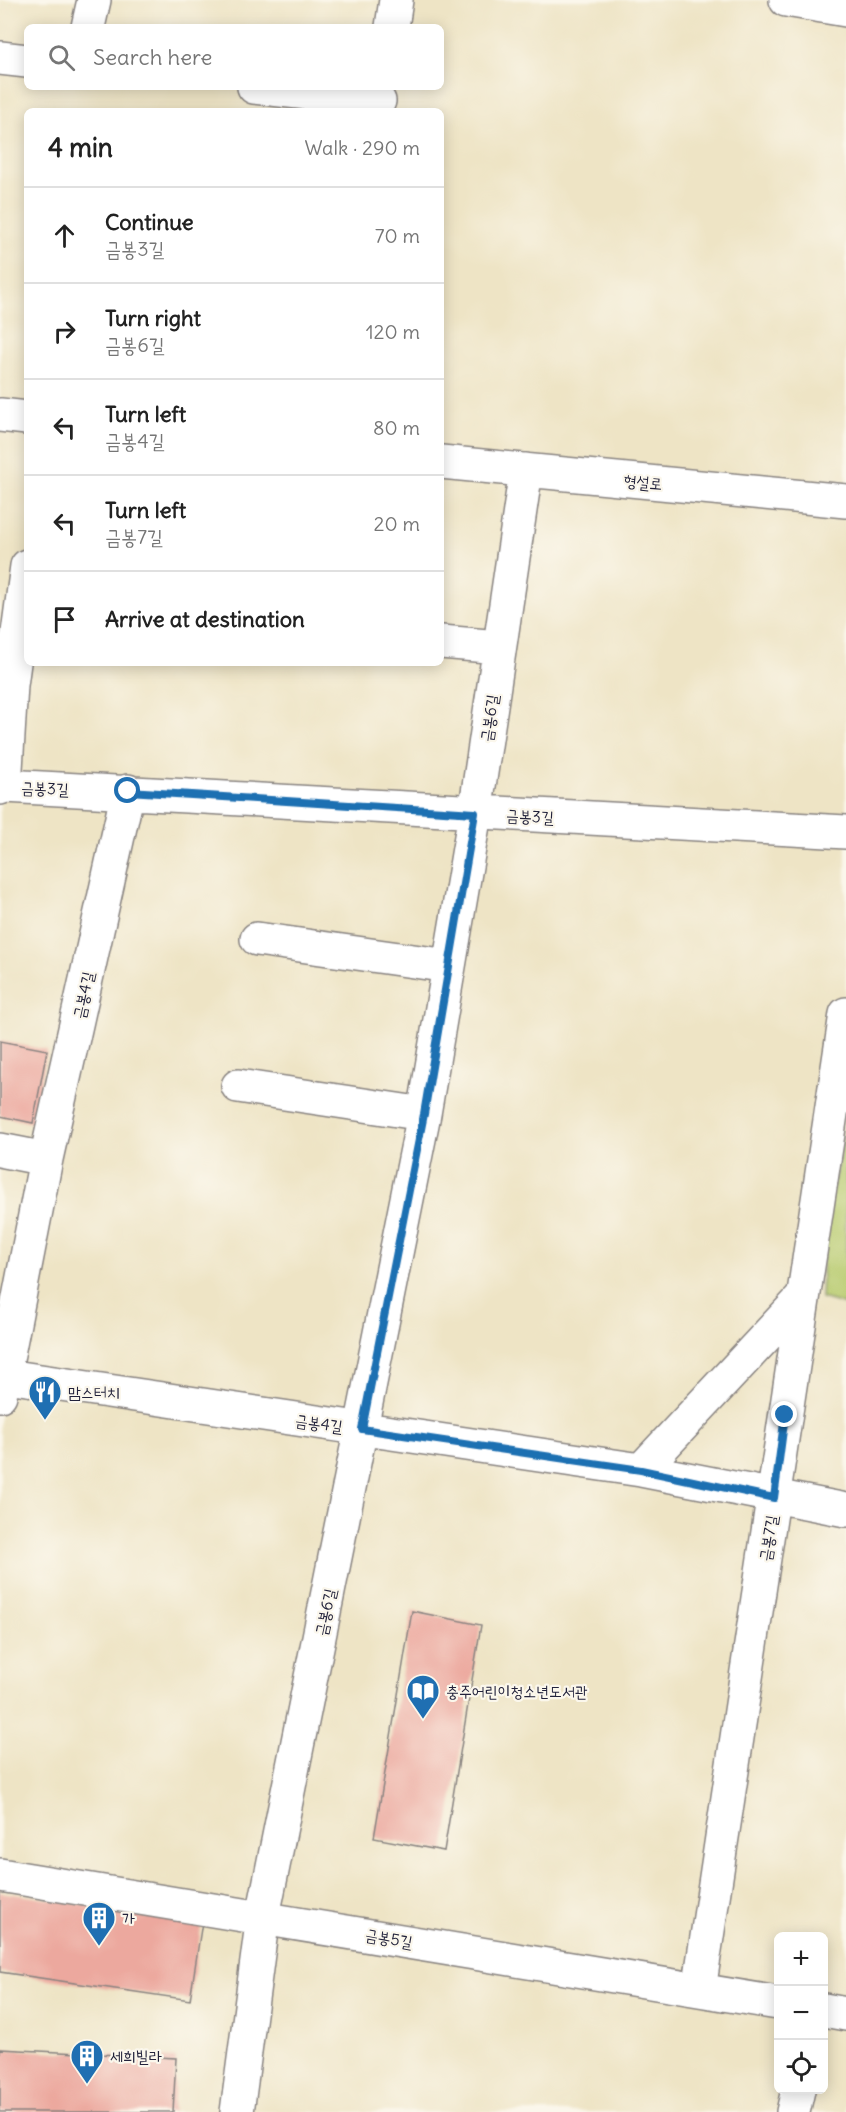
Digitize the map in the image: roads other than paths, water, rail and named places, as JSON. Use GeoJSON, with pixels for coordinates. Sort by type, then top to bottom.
{"type":"FeatureCollection","features":[{"type":"Feature","properties":{"kind":"street"},"geometry":{"type":"LineString","coordinates":[[89,24],[94,0]]}},
{"type":"Feature","properties":{"kind":"street"},"geometry":{"type":"LineString","coordinates":[[392,24],[396,0]]}},
{"type":"Feature","properties":{"kind":"street"},"geometry":{"type":"LineString","coordinates":[[786,0],[846,10]]}},
{"type":"Feature","properties":{"kind":"street"},"geometry":{"type":"LineString","coordinates":[[0,58],[24,61]]}},
{"type":"Feature","properties":{"kind":"street"},"geometry":{"type":"LineString","coordinates":[[283,90],[380,100]]}},
{"type":"Feature","properties":{"kind":"street"},"geometry":{"type":"LineString","coordinates":[[0,415],[24,418]]}},
{"type":"Feature","properties":{"kind":"street","name":"형설로"},"geometry":{"type":"LineString","coordinates":[[444,462],[846,501]]}},
{"type":"Feature","properties":{"kind":"street","name":"금봉6길"},"geometry":{"type":"LineString","coordinates":[[237,2112],[263,1916],[424,1114],[475,813],[526,470]]}},
{"type":"Feature","properties":{"kind":"street"},"geometry":{"type":"LineString","coordinates":[[2,787],[5,685],[24,582]]}},
{"type":"Feature","properties":{"kind":"street"},"geometry":{"type":"LineString","coordinates":[[444,642],[499,648]]}},
{"type":"Feature","properties":{"kind":"street","name":"금봉3길"},"geometry":{"type":"LineString","coordinates":[[2,787],[128,791],[475,813],[846,832]]}},
{"type":"Feature","properties":{"kind":"street","name":"금봉4길"},"geometry":{"type":"LineString","coordinates":[[128,791],[46,1159],[1,1382],[362,1429],[641,1470],[774,1498],[846,1510]]}},
{"type":"Feature","properties":{"kind":"street"},"geometry":{"type":"LineString","coordinates":[[257,939],[449,966]]}},
{"type":"Feature","properties":{"kind":"street","name":"금봉7길"},"geometry":{"type":"LineString","coordinates":[[699,1990],[774,1498],[801,1299],[846,1014]]}},
{"type":"Feature","properties":{"kind":"street"},"geometry":{"type":"LineString","coordinates":[[238,1086],[424,1114]]}},
{"type":"Feature","properties":{"kind":"street"},"geometry":{"type":"LineString","coordinates":[[0,1150],[46,1159]]}},
{"type":"Feature","properties":{"kind":"street"},"geometry":{"type":"LineString","coordinates":[[641,1470],[801,1299]]}},
{"type":"Feature","properties":{"kind":"street","name":"금봉5길"},"geometry":{"type":"LineString","coordinates":[[0,1875],[263,1916],[774,2002]]}},
{"type":"Feature","properties":{"kind":"street"},"geometry":{"type":"LineString","coordinates":[[828,2011],[846,2014]]}},
{"type":"Feature","properties":{"kind":"street"},"geometry":{"type":"LineString","coordinates":[[793,2112],[797,2094]]}},
{"type":"Feature","properties":{"kind":"place","name":"맘스터치"},"geometry":{"type":"Point","coordinates":[45,1421]}},
{"type":"Feature","properties":{"kind":"place","name":"충주어린이청소년도서관"},"geometry":{"type":"Point","coordinates":[423,1720]}},
{"type":"Feature","properties":{"kind":"place","name":"가"},"geometry":{"type":"Point","coordinates":[99,1947]}},
{"type":"Feature","properties":{"kind":"place","name":"세희빌라"},"geometry":{"type":"Point","coordinates":[87,2085]}}]}
